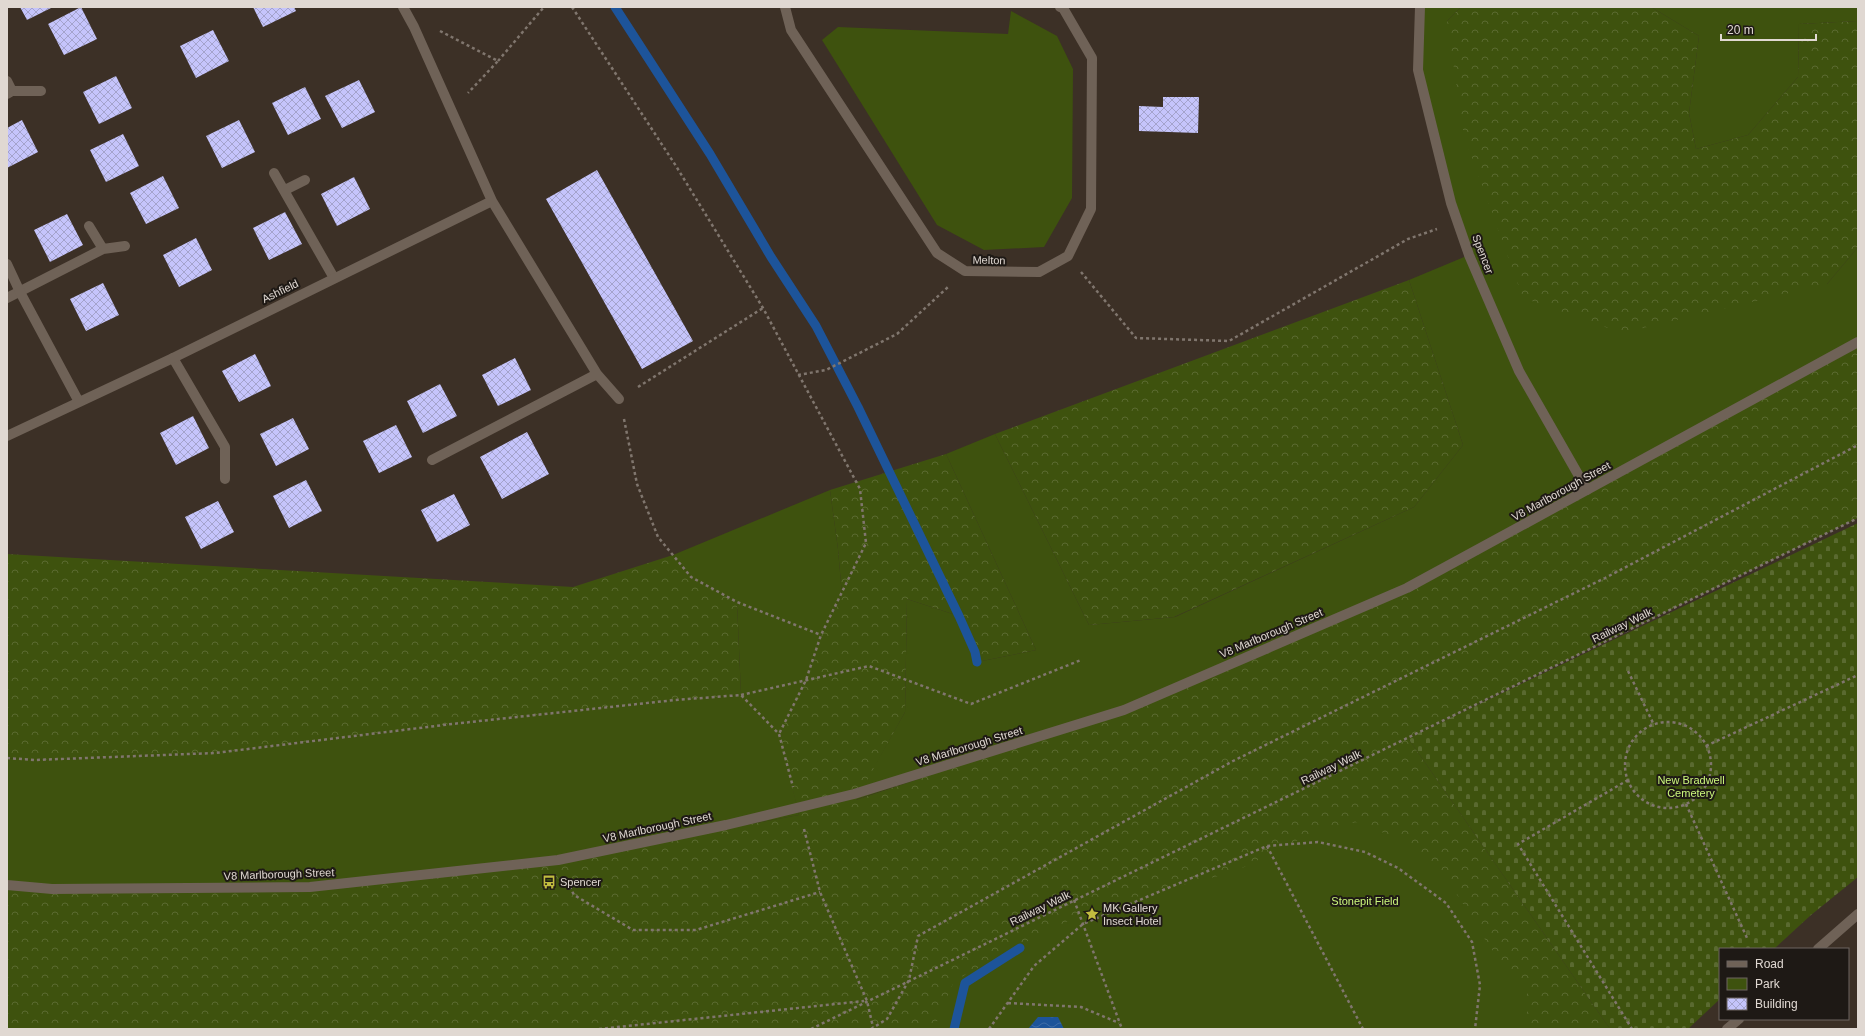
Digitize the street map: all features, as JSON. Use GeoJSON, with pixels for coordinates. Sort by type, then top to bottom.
{"type":"FeatureCollection","features":[{"type":"Feature","properties":{"kind":"street"},"geometry":{"type":"LineString","coordinates":[[403,7],[414,27],[492,202],[598,374],[619,398]]}},
{"type":"Feature","properties":{"kind":"street","name":"Melton"},"geometry":{"type":"LineString","coordinates":[[785,7],[791,30],[937,253],[965,271],[1039,272],[1068,256]]}},
{"type":"Feature","properties":{"kind":"street"},"geometry":{"type":"LineString","coordinates":[[1060,7],[1063,8],[1092,58],[1091,209],[1068,256]]}},
{"type":"Feature","properties":{"kind":"street","name":"Spencer"},"geometry":{"type":"LineString","coordinates":[[1420,7],[1418,70],[1451,203],[1469,255],[1519,370],[1587,490]]}},
{"type":"Feature","properties":{"kind":"street"},"geometry":{"type":"LineString","coordinates":[[7,80],[10,92],[41,91]]}},
{"type":"Feature","properties":{"kind":"street"},"geometry":{"type":"LineString","coordinates":[[274,173],[334,278]]}},
{"type":"Feature","properties":{"kind":"street"},"geometry":{"type":"LineString","coordinates":[[285,190],[305,180]]}},
{"type":"Feature","properties":{"kind":"street","name":"Ashfield"},"geometry":{"type":"LineString","coordinates":[[7,436],[173,358],[492,202]]}},
{"type":"Feature","properties":{"kind":"street"},"geometry":{"type":"LineString","coordinates":[[89,226],[103,250]]}},
{"type":"Feature","properties":{"kind":"street"},"geometry":{"type":"LineString","coordinates":[[7,298],[103,250],[125,246]]}},
{"type":"Feature","properties":{"kind":"street"},"geometry":{"type":"LineString","coordinates":[[7,264],[20,292],[79,402]]}},
{"type":"Feature","properties":{"kind":"street","name":"V8 Marlborough Street"},"geometry":{"type":"LineString","coordinates":[[7,885],[52,889],[310,887],[558,860],[726,825],[854,794],[1124,710],[1407,588],[1858,342]]}},
{"type":"Feature","properties":{"kind":"street"},"geometry":{"type":"LineString","coordinates":[[173,358],[225,448],[225,479]]}},
{"type":"Feature","properties":{"kind":"street"},"geometry":{"type":"LineString","coordinates":[[432,460],[598,374]]}},
{"type":"Feature","properties":{"kind":"street"},"geometry":{"type":"LineString","coordinates":[[1819,948],[1858,914]]}},
{"type":"Feature","properties":{"kind":"street"},"geometry":{"type":"LineString","coordinates":[[1727,1029],[1738,1020]]}},
{"type":"Feature","properties":{"kind":"path"},"geometry":{"type":"LineString","coordinates":[[451,112],[498,62],[544,7]]}},
{"type":"Feature","properties":{"kind":"path"},"geometry":{"type":"LineString","coordinates":[[572,7],[676,166],[763,308],[860,489],[866,543],[821,635],[806,680],[779,734]]}},
{"type":"Feature","properties":{"kind":"path"},"geometry":{"type":"LineString","coordinates":[[414,27],[440,30],[498,62]]}},
{"type":"Feature","properties":{"kind":"path"},"geometry":{"type":"LineString","coordinates":[[1068,256],[1136,338],[1229,341],[1408,239],[1458,222]]}},
{"type":"Feature","properties":{"kind":"path"},"geometry":{"type":"LineString","coordinates":[[798,375],[826,370],[897,334],[965,271]]}},
{"type":"Feature","properties":{"kind":"path"},"geometry":{"type":"LineString","coordinates":[[763,308],[619,398],[629,439],[637,484],[658,537],[691,577],[737,602],[821,635]]}},
{"type":"Feature","properties":{"kind":"path"},"geometry":{"type":"LineString","coordinates":[[802,823],[820,892],[867,1001],[872,1029],[887,1019],[909,980],[918,936],[1233,760],[1605,578],[1858,445]]}},
{"type":"Feature","properties":{"kind":"path","name":"Railway Walk"},"geometry":{"type":"LineString","coordinates":[[811,1029],[1858,518]]}},
{"type":"Feature","properties":{"kind":"path"},"geometry":{"type":"LineString","coordinates":[[7,758],[35,760],[215,753],[452,724],[742,694],[869,666],[971,704],[1081,660]]}},
{"type":"Feature","properties":{"kind":"path"},"geometry":{"type":"LineString","coordinates":[[1628,670],[1654,725]]}},
{"type":"Feature","properties":{"kind":"path"},"geometry":{"type":"LineString","coordinates":[[1706,746],[1858,675]]}},
{"type":"Feature","properties":{"kind":"path"},"geometry":{"type":"LineString","coordinates":[[742,694],[779,734],[794,792]]}},
{"type":"Feature","properties":{"kind":"path"},"geometry":{"type":"LineString","coordinates":[[1666,723],[1678,724],[1690,728],[1700,736],[1706,746],[1711,759],[1710,773],[1706,786],[1698,797],[1686,804],[1672,808],[1658,807],[1645,801],[1635,792],[1628,780],[1625,766],[1627,753],[1633,741],[1642,732],[1654,725],[1666,723]]}},
{"type":"Feature","properties":{"kind":"path"},"geometry":{"type":"LineString","coordinates":[[1628,780],[1518,844],[1632,1029]]}},
{"type":"Feature","properties":{"kind":"path"},"geometry":{"type":"LineString","coordinates":[[1686,804],[1747,938]]}},
{"type":"Feature","properties":{"kind":"path"},"geometry":{"type":"LineString","coordinates":[[989,1029],[1034,966],[1083,924],[1267,846],[1318,842],[1365,852],[1398,868],[1446,903],[1472,942],[1480,985],[1475,1029]]}},
{"type":"Feature","properties":{"kind":"path"},"geometry":{"type":"LineString","coordinates":[[1267,846],[1362,1029]]}},
{"type":"Feature","properties":{"kind":"path"},"geometry":{"type":"LineString","coordinates":[[558,860],[574,895],[633,930],[696,930],[820,892]]}},
{"type":"Feature","properties":{"kind":"path"},"geometry":{"type":"LineString","coordinates":[[1074,900],[1122,1029]]}},
{"type":"Feature","properties":{"kind":"path"},"geometry":{"type":"LineString","coordinates":[[599,1029],[867,1001]]}},
{"type":"Feature","properties":{"kind":"path"},"geometry":{"type":"LineString","coordinates":[[1007,1003],[1081,1008],[1119,1023]]}},
{"type":"Feature","properties":{"kind":"green space"},"geometry":{"type":"Polygon","coordinates":[[[1420,7],[1461,7],[1447,21],[1827,284],[1858,247],[1858,341],[1407,588],[1124,710],[855,800],[905,712],[907,599],[959,616],[977,662],[1036,650],[946,454],[995,434],[1089,625],[1175,617],[1414,507],[1463,445],[1409,280],[1469,255],[1418,70],[1420,7]]]}},
{"type":"Feature","properties":{"kind":"green space"},"geometry":{"type":"Polygon","coordinates":[[[1461,7],[1651,7],[1699,36],[1689,113],[1696,149],[1748,135],[1798,77],[1799,24],[1858,21],[1858,247],[1827,284],[1622,333],[1523,298],[1464,136],[1447,21],[1461,7]]]}},
{"type":"Feature","properties":{"kind":"green space"},"geometry":{"type":"Polygon","coordinates":[[[1651,7],[1858,7],[1858,21],[1799,24],[1798,77],[1748,135],[1696,149],[1689,113],[1699,36],[1651,7]]]}},
{"type":"Feature","properties":{"kind":"green space"},"geometry":{"type":"Polygon","coordinates":[[[1011,11],[1057,36],[1073,69],[1072,198],[1044,247],[984,250],[937,225],[822,40],[838,27],[1008,34],[1011,11]]]}},
{"type":"Feature","properties":{"kind":"green space"},"geometry":{"type":"Polygon","coordinates":[[[1409,280],[1463,445],[1414,507],[1174,617],[1089,625],[995,434],[1409,280]]]}},
{"type":"Feature","properties":{"kind":"green space"},"geometry":{"type":"Polygon","coordinates":[[[1858,341],[1858,518],[1408,738],[1610,1029],[1527,1029],[1527,993],[1489,946],[1446,877],[1407,843],[1358,822],[1322,828],[1234,872],[1097,907],[1037,936],[954,981],[934,1029],[7,1029],[7,885],[310,887],[558,860],[799,815],[779,734],[806,680],[821,635],[842,595],[838,549],[830,490],[946,454],[1036,650],[977,662],[975,652],[959,616],[907,599],[905,712],[856,800],[1124,710],[1407,588],[1858,341]]]}},
{"type":"Feature","properties":{"kind":"green space"},"geometry":{"type":"Polygon","coordinates":[[[830,490],[838,549],[842,595],[821,635],[806,680],[790,776],[799,815],[558,860],[310,887],[7,885],[7,758],[35,760],[215,753],[452,724],[675,700],[741,695],[737,602],[691,577],[673,555],[830,490]]]}},
{"type":"Feature","properties":{"kind":"green space","name":"New Bradwell Cemetery"},"geometry":{"type":"Polygon","coordinates":[[[1858,523],[1858,877],[1811,915],[1775,948],[1719,948],[1719,1000],[1688,1029],[1610,1029],[1408,738],[1858,523]]]}},
{"type":"Feature","properties":{"kind":"green space"},"geometry":{"type":"Polygon","coordinates":[[[7,554],[573,587],[673,555],[691,577],[737,602],[741,695],[675,700],[452,724],[215,753],[35,760],[7,758],[7,554]]]}},
{"type":"Feature","properties":{"kind":"green space","name":"Stonepit Field"},"geometry":{"type":"Polygon","coordinates":[[[1361,762],[1610,1029],[599,1029],[1361,762]]]}},
{"type":"Feature","properties":{"kind":"water"},"geometry":{"type":"Polygon","coordinates":[[[1038,1017],[1058,1017],[1064,1029],[1028,1029],[1038,1017]]]}},
{"type":"Feature","properties":{"kind":"building"},"geometry":{"type":"Polygon","coordinates":[[[20,7],[53,7],[27,20],[20,7]]]}},
{"type":"Feature","properties":{"kind":"building"},"geometry":{"type":"Polygon","coordinates":[[[81,7],[97,39],[64,55],[48,24],[81,7]]]}},
{"type":"Feature","properties":{"kind":"building"},"geometry":{"type":"Polygon","coordinates":[[[253,7],[294,7],[296,11],[263,27],[253,7]]]}},
{"type":"Feature","properties":{"kind":"building"},"geometry":{"type":"Polygon","coordinates":[[[213,30],[229,61],[196,78],[180,46],[213,30]]]}},
{"type":"Feature","properties":{"kind":"building"},"geometry":{"type":"Polygon","coordinates":[[[116,76],[132,108],[99,124],[83,92],[116,76]]]}},
{"type":"Feature","properties":{"kind":"building"},"geometry":{"type":"Polygon","coordinates":[[[359,80],[375,112],[342,128],[325,96],[359,80]]]}},
{"type":"Feature","properties":{"kind":"building"},"geometry":{"type":"Polygon","coordinates":[[[305,87],[321,119],[288,135],[272,103],[305,87]]]}},
{"type":"Feature","properties":{"kind":"building"},"geometry":{"type":"Polygon","coordinates":[[[1163,97],[1199,97],[1198,133],[1139,131],[1139,106],[1163,107],[1163,97]]]}},
{"type":"Feature","properties":{"kind":"building"},"geometry":{"type":"Polygon","coordinates":[[[22,120],[38,152],[7,168],[7,128],[22,120]]]}},
{"type":"Feature","properties":{"kind":"building"},"geometry":{"type":"Polygon","coordinates":[[[239,120],[255,152],[222,168],[206,136],[239,120]]]}},
{"type":"Feature","properties":{"kind":"building"},"geometry":{"type":"Polygon","coordinates":[[[123,134],[139,166],[106,182],[90,150],[123,134]]]}},
{"type":"Feature","properties":{"kind":"building"},"geometry":{"type":"Polygon","coordinates":[[[597,170],[693,341],[642,369],[546,199],[597,170]]]}},
{"type":"Feature","properties":{"kind":"building"},"geometry":{"type":"Polygon","coordinates":[[[163,176],[179,208],[146,224],[130,193],[163,176]]]}},
{"type":"Feature","properties":{"kind":"building"},"geometry":{"type":"Polygon","coordinates":[[[354,177],[370,209],[337,226],[321,194],[354,177]]]}},
{"type":"Feature","properties":{"kind":"building"},"geometry":{"type":"Polygon","coordinates":[[[285,212],[302,244],[269,260],[253,228],[285,212]]]}},
{"type":"Feature","properties":{"kind":"building"},"geometry":{"type":"Polygon","coordinates":[[[67,214],[83,245],[50,262],[34,230],[67,214]]]}},
{"type":"Feature","properties":{"kind":"building"},"geometry":{"type":"Polygon","coordinates":[[[196,238],[212,270],[179,287],[163,255],[196,238]]]}},
{"type":"Feature","properties":{"kind":"building"},"geometry":{"type":"Polygon","coordinates":[[[103,283],[119,315],[86,331],[70,299],[103,283]]]}},
{"type":"Feature","properties":{"kind":"building"},"geometry":{"type":"Polygon","coordinates":[[[255,354],[271,386],[239,402],[222,371],[255,354]]]}},
{"type":"Feature","properties":{"kind":"building"},"geometry":{"type":"Polygon","coordinates":[[[515,358],[531,390],[498,406],[482,375],[515,358]]]}},
{"type":"Feature","properties":{"kind":"building"},"geometry":{"type":"Polygon","coordinates":[[[440,384],[457,416],[423,433],[407,401],[440,384]]]}},
{"type":"Feature","properties":{"kind":"building"},"geometry":{"type":"Polygon","coordinates":[[[193,416],[209,448],[176,465],[160,433],[193,416]]]}},
{"type":"Feature","properties":{"kind":"building"},"geometry":{"type":"Polygon","coordinates":[[[293,418],[309,449],[276,466],[260,434],[293,418]]]}},
{"type":"Feature","properties":{"kind":"building"},"geometry":{"type":"Polygon","coordinates":[[[396,425],[412,457],[379,473],[363,441],[396,425]]]}},
{"type":"Feature","properties":{"kind":"building"},"geometry":{"type":"Polygon","coordinates":[[[527,432],[549,474],[502,499],[480,457],[527,432]]]}},
{"type":"Feature","properties":{"kind":"building"},"geometry":{"type":"Polygon","coordinates":[[[306,480],[322,511],[289,528],[273,496],[306,480]]]}},
{"type":"Feature","properties":{"kind":"building"},"geometry":{"type":"Polygon","coordinates":[[[454,494],[470,525],[437,542],[421,510],[454,494]]]}},
{"type":"Feature","properties":{"kind":"building"},"geometry":{"type":"Polygon","coordinates":[[[218,501],[234,532],[201,549],[185,517],[218,501]]]}},
{"type":"Feature","properties":{"kind":"waterway"},"geometry":{"type":"LineString","coordinates":[[615,7],[710,154],[771,257],[816,326],[858,407],[959,616],[975,652],[977,662]]}},
{"type":"Feature","properties":{"kind":"waterway"},"geometry":{"type":"LineString","coordinates":[[954,1029],[965,983],[1020,948]]}},
{"type":"Feature","properties":{"kind":"place","name":"Spencer"},"geometry":{"type":"Point","coordinates":[549,882]}},
{"type":"Feature","properties":{"kind":"place","name":"MK Gallery Insect Hotel"},"geometry":{"type":"Point","coordinates":[1092,914]}}]}
